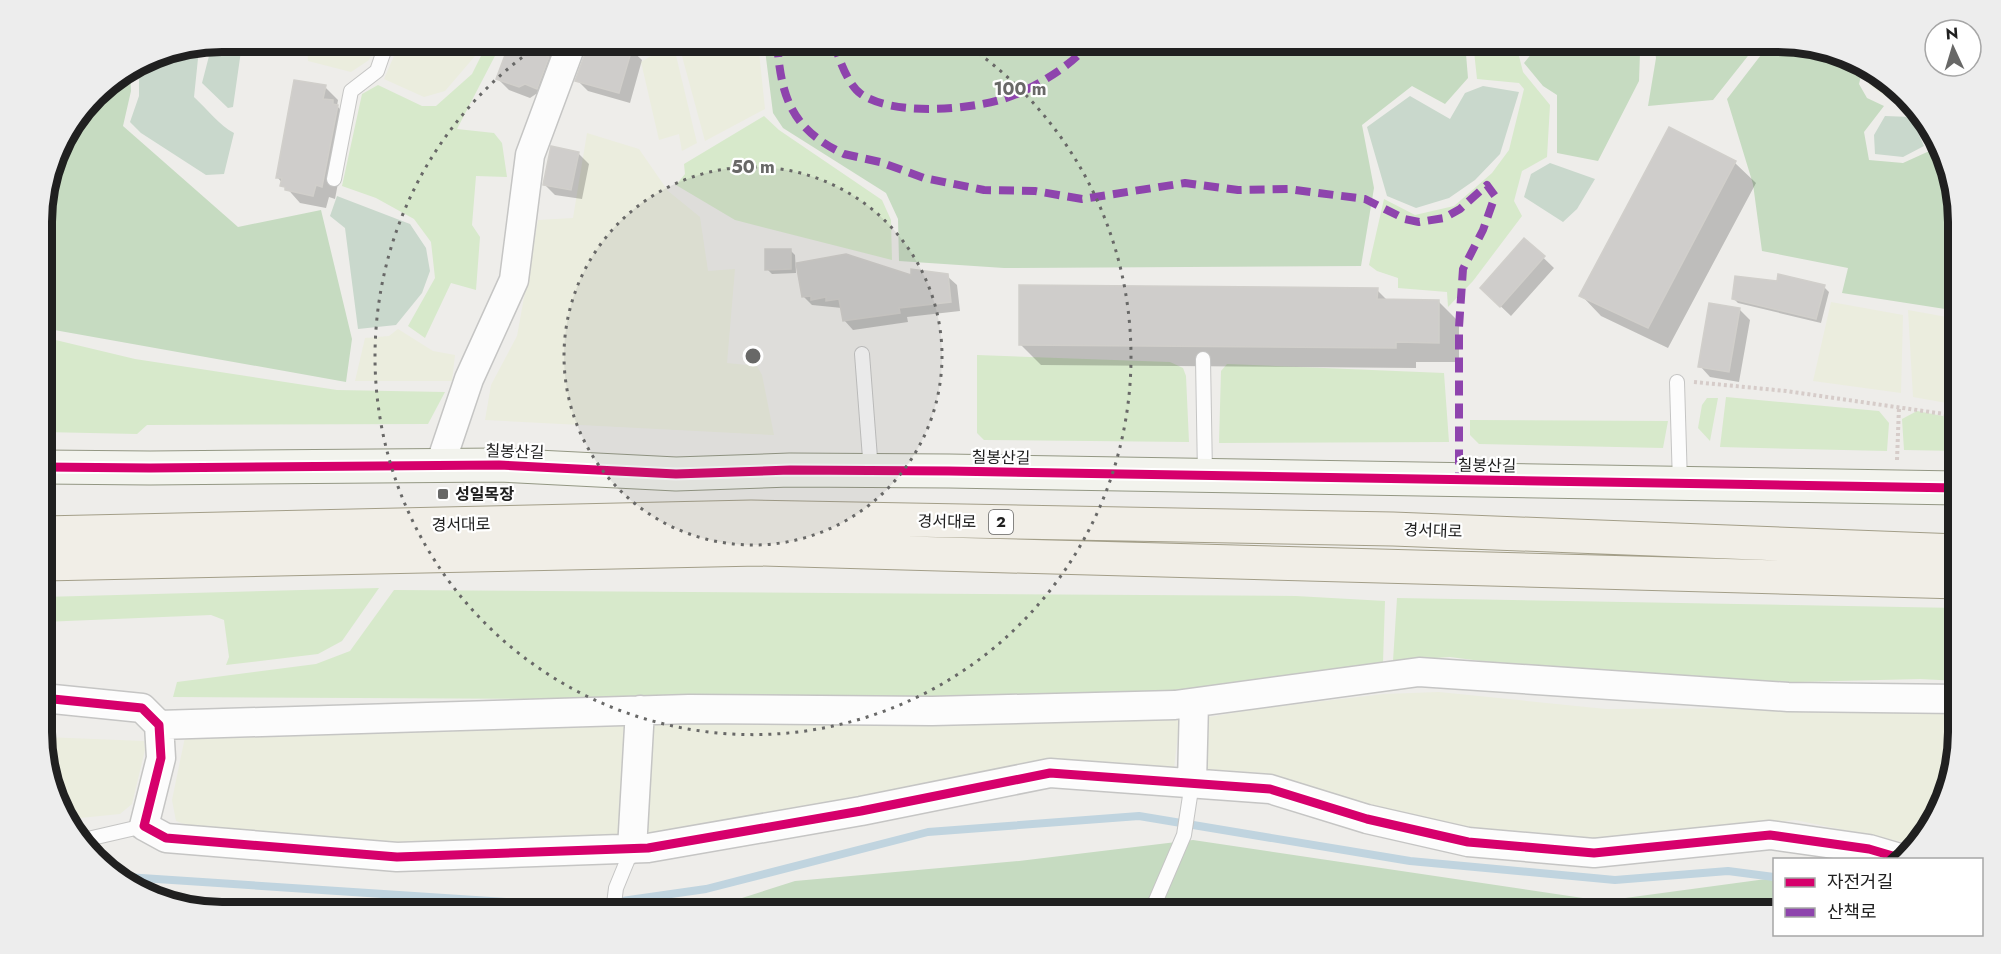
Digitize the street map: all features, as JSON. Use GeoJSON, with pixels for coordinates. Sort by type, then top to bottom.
{"type":"FeatureCollection","features":[{"type":"Feature","properties":{"kind":"main road","name":"경서대로"},"geometry":{"type":"LineString","coordinates":[[52,533],[751,517],[1393,529],[1948,551]]}},
{"type":"Feature","properties":{"kind":"main road","name":"경서대로"},"geometry":{"type":"LineString","coordinates":[[52,564],[759,549],[1948,582]]}},
{"type":"Feature","properties":{"kind":"street"},"geometry":{"type":"LineString","coordinates":[[440,465],[469,379],[514,280],[530,155],[568,52]]}},
{"type":"Feature","properties":{"kind":"street","name":"칠봉산길"},"geometry":{"type":"LineString","coordinates":[[53,467],[499,465],[676,474],[871,471],[1948,488]]}},
{"type":"Feature","properties":{"kind":"street"},"geometry":{"type":"LineString","coordinates":[[159,724],[640,710],[932,711],[1194,703],[1419,672],[1788,697],[1948,699]]}},
{"type":"Feature","properties":{"kind":"street"},"geometry":{"type":"LineString","coordinates":[[52,699],[142,708],[159,724],[161,758],[144,826],[166,838],[396,856],[632,849],[861,811],[1050,773],[1190,795],[1270,789],[1367,819],[1468,842],[1594,853],[1770,835],[1869,849],[1894,856]]}},
{"type":"Feature","properties":{"kind":"street"},"geometry":{"type":"LineString","coordinates":[[1190,795],[1194,703]]}},
{"type":"Feature","properties":{"kind":"street"},"geometry":{"type":"LineString","coordinates":[[632,849],[640,710]]}},
{"type":"Feature","properties":{"kind":"lane"},"geometry":{"type":"LineString","coordinates":[[334,179],[351,91],[377,71],[384,52]]}},
{"type":"Feature","properties":{"kind":"lane"},"geometry":{"type":"LineString","coordinates":[[862,354],[871,471]]}},
{"type":"Feature","properties":{"kind":"lane"},"geometry":{"type":"LineString","coordinates":[[1203,359],[1205,475]]}},
{"type":"Feature","properties":{"kind":"lane"},"geometry":{"type":"LineString","coordinates":[[1677,386],[1680,484]]}},
{"type":"Feature","properties":{"kind":"lane"},"geometry":{"type":"LineString","coordinates":[[1156,901],[1184,835],[1190,795]]}},
{"type":"Feature","properties":{"kind":"lane"},"geometry":{"type":"LineString","coordinates":[[91,838],[144,826]]}},
{"type":"Feature","properties":{"kind":"lane"},"geometry":{"type":"LineString","coordinates":[[614,902],[616,888],[632,849]]}},
{"type":"Feature","properties":{"kind":"path"},"geometry":{"type":"LineString","coordinates":[[1677,386],[1696,381],[1948,414]]}},
{"type":"Feature","properties":{"kind":"path"},"geometry":{"type":"LineString","coordinates":[[1897,488],[1899,407]]}},
{"type":"Feature","properties":{"kind":"shaded area"},"geometry":{"type":"Polygon","coordinates":[[[308,52],[373,52],[369,60],[351,72],[308,61],[308,52]]]}},
{"type":"Feature","properties":{"kind":"shaded area"},"geometry":{"type":"Polygon","coordinates":[[[396,52],[476,52],[475,56],[445,91],[424,97],[384,79],[396,52]]]}},
{"type":"Feature","properties":{"kind":"shaded area"},"geometry":{"type":"Polygon","coordinates":[[[658,52],[675,52],[697,143],[682,151],[679,134],[659,140],[641,62],[658,52]]]}},
{"type":"Feature","properties":{"kind":"shaded area"},"geometry":{"type":"Polygon","coordinates":[[[681,52],[759,52],[765,109],[705,141],[681,52]]]}},
{"type":"Feature","properties":{"kind":"shaded area"},"geometry":{"type":"Polygon","coordinates":[[[1870,79],[1901,104],[1892,101],[1868,84],[1870,79]]]}},
{"type":"Feature","properties":{"kind":"shaded area"},"geometry":{"type":"Polygon","coordinates":[[[587,133],[639,149],[668,191],[700,217],[708,271],[735,269],[727,363],[757,366],[762,375],[774,435],[485,420],[491,385],[517,336],[538,220],[573,218],[587,133]]]}},
{"type":"Feature","properties":{"kind":"shaded area"},"geometry":{"type":"Polygon","coordinates":[[[1831,302],[1903,315],[1901,393],[1813,381],[1831,302]]]}},
{"type":"Feature","properties":{"kind":"shaded area"},"geometry":{"type":"Polygon","coordinates":[[[1908,310],[1948,317],[1948,403],[1913,397],[1908,310]]]}},
{"type":"Feature","properties":{"kind":"shaded area"},"geometry":{"type":"Polygon","coordinates":[[[398,329],[433,351],[455,355],[452,381],[355,381],[365,338],[389,336],[398,329]]]}},
{"type":"Feature","properties":{"kind":"shaded area"},"geometry":{"type":"Polygon","coordinates":[[[1439,692],[1606,709],[1867,708],[1948,712],[1947,754],[1936,797],[1926,817],[1907,843],[1795,820],[1589,843],[1417,820],[1263,773],[1205,769],[1203,718],[1256,709],[1384,694],[1439,692]]]}},
{"type":"Feature","properties":{"kind":"shaded area"},"geometry":{"type":"Polygon","coordinates":[[[1180,715],[1174,769],[640,842],[651,720],[1180,715]]]}},
{"type":"Feature","properties":{"kind":"shaded area"},"geometry":{"type":"Polygon","coordinates":[[[633,725],[620,842],[257,842],[203,831],[176,821],[172,800],[185,737],[633,725]]]}},
{"type":"Feature","properties":{"kind":"shaded area"},"geometry":{"type":"Polygon","coordinates":[[[52,737],[144,741],[145,750],[132,804],[120,814],[76,818],[58,776],[52,737]]]}},
{"type":"Feature","properties":{"kind":"green space"},"geometry":{"type":"Polygon","coordinates":[[[216,52],[241,52],[233,107],[228,108],[202,83],[209,56],[216,52]]]}},
{"type":"Feature","properties":{"kind":"green space"},"geometry":{"type":"Polygon","coordinates":[[[483,52],[497,52],[457,129],[494,133],[502,143],[507,177],[476,176],[472,225],[480,237],[476,290],[451,283],[425,338],[408,326],[435,278],[431,242],[414,219],[376,198],[342,186],[362,94],[378,85],[422,106],[436,106],[472,74],[483,52]]]}},
{"type":"Feature","properties":{"kind":"green space"},"geometry":{"type":"Polygon","coordinates":[[[765,52],[1466,52],[1468,78],[1445,104],[1412,86],[1362,125],[1374,188],[1361,266],[1004,268],[899,261],[898,219],[886,193],[783,128],[773,113],[765,52]]]}},
{"type":"Feature","properties":{"kind":"green space"},"geometry":{"type":"Polygon","coordinates":[[[1474,52],[1522,52],[1519,56],[1523,72],[1550,105],[1547,157],[1522,171],[1514,201],[1522,216],[1473,281],[1448,307],[1447,292],[1398,288],[1398,278],[1377,271],[1369,265],[1384,199],[1415,215],[1454,206],[1492,173],[1509,150],[1524,89],[1519,83],[1477,79],[1474,52]]]}},
{"type":"Feature","properties":{"kind":"green space"},"geometry":{"type":"Polygon","coordinates":[[[1533,52],[1640,53],[1639,81],[1598,161],[1557,153],[1557,95],[1543,86],[1524,63],[1533,52]]]}},
{"type":"Feature","properties":{"kind":"green space"},"geometry":{"type":"Polygon","coordinates":[[[1655,52],[1751,52],[1713,100],[1648,106],[1656,58],[1655,52]]]}},
{"type":"Feature","properties":{"kind":"green space"},"geometry":{"type":"Polygon","coordinates":[[[1763,52],[1823,58],[1862,74],[1859,84],[1867,98],[1884,106],[1864,132],[1869,160],[1903,163],[1932,150],[1936,157],[1947,200],[1948,309],[1842,293],[1848,268],[1762,251],[1753,184],[1727,99],[1763,52]]]}},
{"type":"Feature","properties":{"kind":"green space"},"geometry":{"type":"Polygon","coordinates":[[[198,54],[194,97],[234,133],[224,174],[206,175],[141,133],[130,122],[139,96],[139,74],[178,58],[198,54]]]}},
{"type":"Feature","properties":{"kind":"green space"},"geometry":{"type":"Polygon","coordinates":[[[130,79],[131,91],[123,126],[238,227],[321,210],[352,339],[346,382],[53,330],[53,211],[58,178],[65,157],[81,128],[102,102],[128,81],[130,79]]]}},
{"type":"Feature","properties":{"kind":"green space"},"geometry":{"type":"Polygon","coordinates":[[[1483,86],[1519,92],[1500,154],[1475,180],[1449,198],[1416,208],[1387,196],[1367,127],[1410,96],[1450,119],[1465,93],[1483,86]]]}},
{"type":"Feature","properties":{"kind":"green space"},"geometry":{"type":"Polygon","coordinates":[[[764,116],[779,130],[882,200],[891,220],[892,260],[735,220],[676,185],[685,174],[684,164],[764,116]]]}},
{"type":"Feature","properties":{"kind":"green space"},"geometry":{"type":"Polygon","coordinates":[[[1885,116],[1911,117],[1924,146],[1903,157],[1875,154],[1874,135],[1885,116]]]}},
{"type":"Feature","properties":{"kind":"green space"},"geometry":{"type":"Polygon","coordinates":[[[1550,163],[1595,179],[1577,209],[1563,222],[1524,197],[1531,174],[1550,163]]]}},
{"type":"Feature","properties":{"kind":"green space"},"geometry":{"type":"Polygon","coordinates":[[[337,196],[410,224],[426,248],[430,271],[422,293],[396,325],[358,329],[345,228],[330,216],[337,196]]]}},
{"type":"Feature","properties":{"kind":"green space"},"geometry":{"type":"Polygon","coordinates":[[[53,339],[135,359],[337,390],[445,392],[428,424],[147,425],[137,434],[53,432],[53,339]]]}},
{"type":"Feature","properties":{"kind":"green space"},"geometry":{"type":"Polygon","coordinates":[[[977,355],[1170,362],[1183,368],[1186,376],[1189,442],[984,440],[977,433],[977,355]]]}},
{"type":"Feature","properties":{"kind":"green space"},"geometry":{"type":"Polygon","coordinates":[[[1227,364],[1444,373],[1449,442],[1219,443],[1221,371],[1227,364]]]}},
{"type":"Feature","properties":{"kind":"green space"},"geometry":{"type":"Polygon","coordinates":[[[1726,397],[1879,411],[1889,423],[1887,451],[1720,447],[1726,397]]]}},
{"type":"Feature","properties":{"kind":"green space"},"geometry":{"type":"Polygon","coordinates":[[[1707,398],[1718,398],[1710,441],[1698,428],[1702,405],[1707,398]]]}},
{"type":"Feature","properties":{"kind":"green space"},"geometry":{"type":"Polygon","coordinates":[[[1917,411],[1948,417],[1948,451],[1904,450],[1902,419],[1917,411]]]}},
{"type":"Feature","properties":{"kind":"green space"},"geometry":{"type":"Polygon","coordinates":[[[1470,420],[1668,421],[1663,448],[1479,444],[1470,435],[1470,420]]]}},
{"type":"Feature","properties":{"kind":"green space"},"geometry":{"type":"Polygon","coordinates":[[[379,588],[342,641],[318,654],[226,665],[229,657],[224,620],[211,615],[52,622],[52,597],[379,588]]]}},
{"type":"Feature","properties":{"kind":"green space"},"geometry":{"type":"Polygon","coordinates":[[[394,590],[1296,596],[1385,601],[1383,663],[1117,698],[988,701],[173,697],[177,682],[316,664],[350,651],[394,590]]]}},
{"type":"Feature","properties":{"kind":"green space"},"geometry":{"type":"Polygon","coordinates":[[[1397,598],[1948,608],[1948,680],[1920,679],[1670,685],[1450,657],[1393,661],[1397,598]]]}},
{"type":"Feature","properties":{"kind":"green space"},"geometry":{"type":"Polygon","coordinates":[[[1193,840],[1603,901],[1766,879],[1773,881],[1773,901],[730,902],[795,881],[1019,861],[1193,840]]]}},
{"type":"Feature","properties":{"kind":"building"},"geometry":{"type":"Polygon","coordinates":[[[506,52],[539,52],[549,57],[537,89],[525,84],[519,87],[496,79],[506,52]]]}},
{"type":"Feature","properties":{"kind":"building"},"geometry":{"type":"Polygon","coordinates":[[[590,52],[631,52],[619,93],[575,81],[585,54],[589,55],[590,52]]]}},
{"type":"Feature","properties":{"kind":"building"},"geometry":{"type":"Polygon","coordinates":[[[294,80],[326,85],[323,99],[333,100],[333,104],[338,105],[322,187],[316,185],[313,196],[285,190],[285,187],[280,186],[282,178],[276,178],[294,80]]]}},
{"type":"Feature","properties":{"kind":"building"},"geometry":{"type":"Polygon","coordinates":[[[1669,127],[1736,161],[1648,328],[1579,296],[1669,127]]]}},
{"type":"Feature","properties":{"kind":"building"},"geometry":{"type":"Polygon","coordinates":[[[551,146],[579,152],[571,190],[543,185],[551,146]]]}},
{"type":"Feature","properties":{"kind":"building"},"geometry":{"type":"Polygon","coordinates":[[[1524,238],[1545,256],[1500,307],[1480,288],[1524,238]]]}},
{"type":"Feature","properties":{"kind":"building"},"geometry":{"type":"Polygon","coordinates":[[[765,249],[791,249],[791,269],[765,270],[765,249]]]}},
{"type":"Feature","properties":{"kind":"building"},"geometry":{"type":"Polygon","coordinates":[[[846,254],[911,275],[911,269],[948,274],[951,302],[899,308],[900,313],[843,321],[839,299],[826,301],[826,297],[811,300],[811,296],[802,297],[796,263],[846,254]]]}},
{"type":"Feature","properties":{"kind":"building"},"geometry":{"type":"Polygon","coordinates":[[[1778,274],[1825,285],[1816,319],[1732,299],[1735,276],[1777,281],[1778,274]]]}},
{"type":"Feature","properties":{"kind":"building"},"geometry":{"type":"Polygon","coordinates":[[[1019,285],[1378,288],[1377,299],[1439,300],[1439,343],[1396,342],[1396,348],[1019,345],[1019,285]]]}},
{"type":"Feature","properties":{"kind":"building"},"geometry":{"type":"Polygon","coordinates":[[[1709,303],[1740,308],[1729,372],[1698,367],[1709,303]]]}},
{"type":"Feature","properties":{"kind":"waterway"},"geometry":{"type":"LineString","coordinates":[[617,902],[706,889],[928,832],[1139,816],[1410,861],[1615,880],[1728,871],[1773,877]]}},
{"type":"Feature","properties":{"kind":"waterway"},"geometry":{"type":"LineString","coordinates":[[135,878],[502,902]]}},
{"type":"Feature","properties":{"kind":"marked path"},"geometry":{"type":"LineString","coordinates":[[778,52],[782,79],[792,109],[812,134],[826,144],[844,154],[880,162],[924,178],[984,190],[1035,191],[1082,199],[1185,183],[1238,190],[1288,189],[1365,199],[1405,219],[1419,222],[1444,218],[1460,209],[1487,185],[1495,196],[1483,230],[1463,269],[1459,327],[1459,479]]}},
{"type":"Feature","properties":{"kind":"marked path"},"geometry":{"type":"LineString","coordinates":[[837,52],[848,78],[861,94],[891,106],[930,109],[970,106],[1014,95],[1038,84],[1063,68],[1082,52]]}},
{"type":"Feature","properties":{"kind":"cycle path"},"geometry":{"type":"LineString","coordinates":[[53,467],[499,465],[676,474],[790,470],[949,471],[1948,488]]}},
{"type":"Feature","properties":{"kind":"cycle path"},"geometry":{"type":"LineString","coordinates":[[52,699],[142,708],[159,725],[161,758],[144,826],[166,838],[397,857],[648,848],[861,811],[1050,773],[1270,789],[1367,819],[1468,842],[1594,853],[1770,835],[1869,849],[1894,856]]}},
{"type":"Feature","properties":{"kind":"place","name":"성일목장"},"geometry":{"type":"Point","coordinates":[443,494]}}]}
